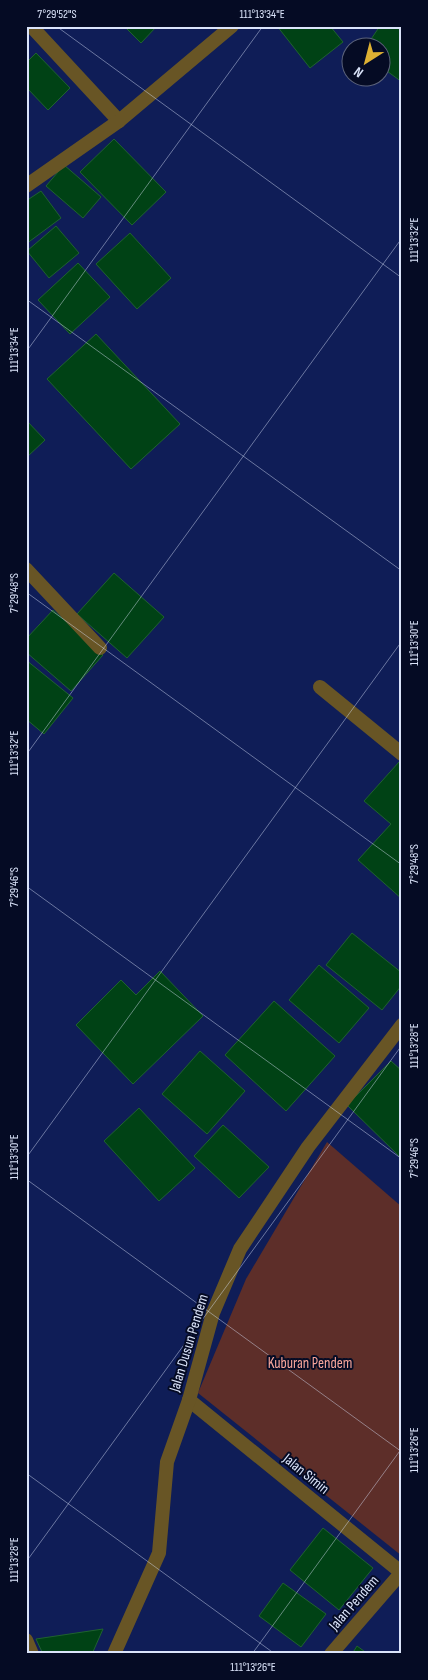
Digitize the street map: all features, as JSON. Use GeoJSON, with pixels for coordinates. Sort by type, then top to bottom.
{"type":"FeatureCollection","features":[{"type":"Feature","properties":{"kind":"street"},"geometry":{"type":"LineString","coordinates":[[31,26],[120,121]]}},
{"type":"Feature","properties":{"kind":"street"},"geometry":{"type":"LineString","coordinates":[[26,186],[120,121],[232,26]]}},
{"type":"Feature","properties":{"kind":"street"},"geometry":{"type":"LineString","coordinates":[[26,569],[100,648]]}},
{"type":"Feature","properties":{"kind":"street"},"geometry":{"type":"LineString","coordinates":[[320,687],[402,754]]}},
{"type":"Feature","properties":{"kind":"street","name":"Jalan Dusun Pendem"},"geometry":{"type":"LineString","coordinates":[[114,1654],[159,1553],[167,1462],[190,1400],[213,1313],[240,1249],[308,1146],[402,1025]]}},
{"type":"Feature","properties":{"kind":"street","name":"Jalan Simin"},"geometry":{"type":"LineString","coordinates":[[190,1400],[401,1573]]}},
{"type":"Feature","properties":{"kind":"street","name":"Jalan Pendem"},"geometry":{"type":"LineString","coordinates":[[331,1654],[401,1573]]}},
{"type":"Feature","properties":{"kind":"street"},"geometry":{"type":"LineString","coordinates":[[26,1640],[32,1654]]}},
{"type":"Feature","properties":{"kind":"green space","name":"Kuburan Pendem"},"geometry":{"type":"Polygon","coordinates":[[[327,1142],[402,1207],[402,1556],[198,1393],[246,1279],[327,1142]]]}},
{"type":"Feature","properties":{"kind":"building"},"geometry":{"type":"Polygon","coordinates":[[[124,26],[157,26],[141,43],[124,26]]]}},
{"type":"Feature","properties":{"kind":"building"},"geometry":{"type":"Polygon","coordinates":[[[277,26],[330,26],[340,38],[340,44],[310,68],[277,26]]]}},
{"type":"Feature","properties":{"kind":"building"},"geometry":{"type":"Polygon","coordinates":[[[380,26],[402,26],[402,82],[390,73],[390,38],[372,38],[380,26]]]}},
{"type":"Feature","properties":{"kind":"building"},"geometry":{"type":"Polygon","coordinates":[[[36,53],[70,88],[48,110],[26,87],[26,63],[36,53]]]}},
{"type":"Feature","properties":{"kind":"building"},"geometry":{"type":"Polygon","coordinates":[[[114,139],[166,192],[132,225],[80,172],[114,139]]]}},
{"type":"Feature","properties":{"kind":"building"},"geometry":{"type":"Polygon","coordinates":[[[64,165],[101,197],[83,218],[46,186],[64,165]]]}},
{"type":"Feature","properties":{"kind":"building"},"geometry":{"type":"Polygon","coordinates":[[[41,191],[61,218],[26,244],[26,201],[41,191]]]}},
{"type":"Feature","properties":{"kind":"building"},"geometry":{"type":"Polygon","coordinates":[[[56,226],[79,253],[49,278],[27,251],[56,226]]]}},
{"type":"Feature","properties":{"kind":"building"},"geometry":{"type":"Polygon","coordinates":[[[130,233],[171,278],[137,309],[96,264],[130,233]]]}},
{"type":"Feature","properties":{"kind":"building"},"geometry":{"type":"Polygon","coordinates":[[[78,263],[110,297],[70,334],[38,300],[78,263]]]}},
{"type":"Feature","properties":{"kind":"building"},"geometry":{"type":"Polygon","coordinates":[[[96,334],[180,424],[131,469],[47,379],[96,334]]]}},
{"type":"Feature","properties":{"kind":"building"},"geometry":{"type":"Polygon","coordinates":[[[26,420],[45,440],[26,458],[26,420]]]}},
{"type":"Feature","properties":{"kind":"building"},"geometry":{"type":"Polygon","coordinates":[[[114,573],[164,617],[127,658],[77,614],[114,573]]]}},
{"type":"Feature","properties":{"kind":"building"},"geometry":{"type":"Polygon","coordinates":[[[53,610],[103,655],[71,691],[26,652],[26,639],[53,610]]]}},
{"type":"Feature","properties":{"kind":"building"},"geometry":{"type":"Polygon","coordinates":[[[26,660],[73,698],[44,734],[26,719],[26,660]]]}},
{"type":"Feature","properties":{"kind":"building"},"geometry":{"type":"Polygon","coordinates":[[[399,762],[402,764],[402,899],[358,860],[391,824],[364,801],[399,762]]]}},
{"type":"Feature","properties":{"kind":"building"},"geometry":{"type":"Polygon","coordinates":[[[352,933],[402,973],[402,985],[382,1010],[326,965],[352,933]]]}},
{"type":"Feature","properties":{"kind":"building"},"geometry":{"type":"Polygon","coordinates":[[[319,965],[369,1008],[339,1043],[289,1000],[319,965]]]}},
{"type":"Feature","properties":{"kind":"building"},"geometry":{"type":"Polygon","coordinates":[[[160,971],[203,1016],[133,1084],[76,1025],[121,980],[136,995],[160,971]]]}},
{"type":"Feature","properties":{"kind":"building"},"geometry":{"type":"Polygon","coordinates":[[[274,1001],[335,1056],[286,1111],[225,1055],[274,1001]]]}},
{"type":"Feature","properties":{"kind":"building"},"geometry":{"type":"Polygon","coordinates":[[[200,1051],[245,1091],[207,1134],[162,1094],[200,1051]]]}},
{"type":"Feature","properties":{"kind":"building"},"geometry":{"type":"Polygon","coordinates":[[[391,1061],[402,1071],[401,1158],[347,1105],[391,1061]]]}},
{"type":"Feature","properties":{"kind":"building"},"geometry":{"type":"Polygon","coordinates":[[[139,1108],[195,1168],[159,1201],[104,1141],[139,1108]]]}},
{"type":"Feature","properties":{"kind":"building"},"geometry":{"type":"Polygon","coordinates":[[[223,1125],[269,1167],[239,1198],[194,1156],[223,1125]]]}},
{"type":"Feature","properties":{"kind":"building"},"geometry":{"type":"Polygon","coordinates":[[[323,1528],[373,1568],[339,1610],[290,1570],[323,1528]]]}},
{"type":"Feature","properties":{"kind":"building"},"geometry":{"type":"Polygon","coordinates":[[[283,1583],[326,1614],[301,1647],[259,1616],[283,1583]]]}},
{"type":"Feature","properties":{"kind":"building"},"geometry":{"type":"Polygon","coordinates":[[[103,1629],[92,1654],[43,1654],[36,1639],[103,1629]]]}},
{"type":"Feature","properties":{"kind":"building"},"geometry":{"type":"Polygon","coordinates":[[[357,1646],[368,1654],[352,1654],[357,1646]]]}}]}
